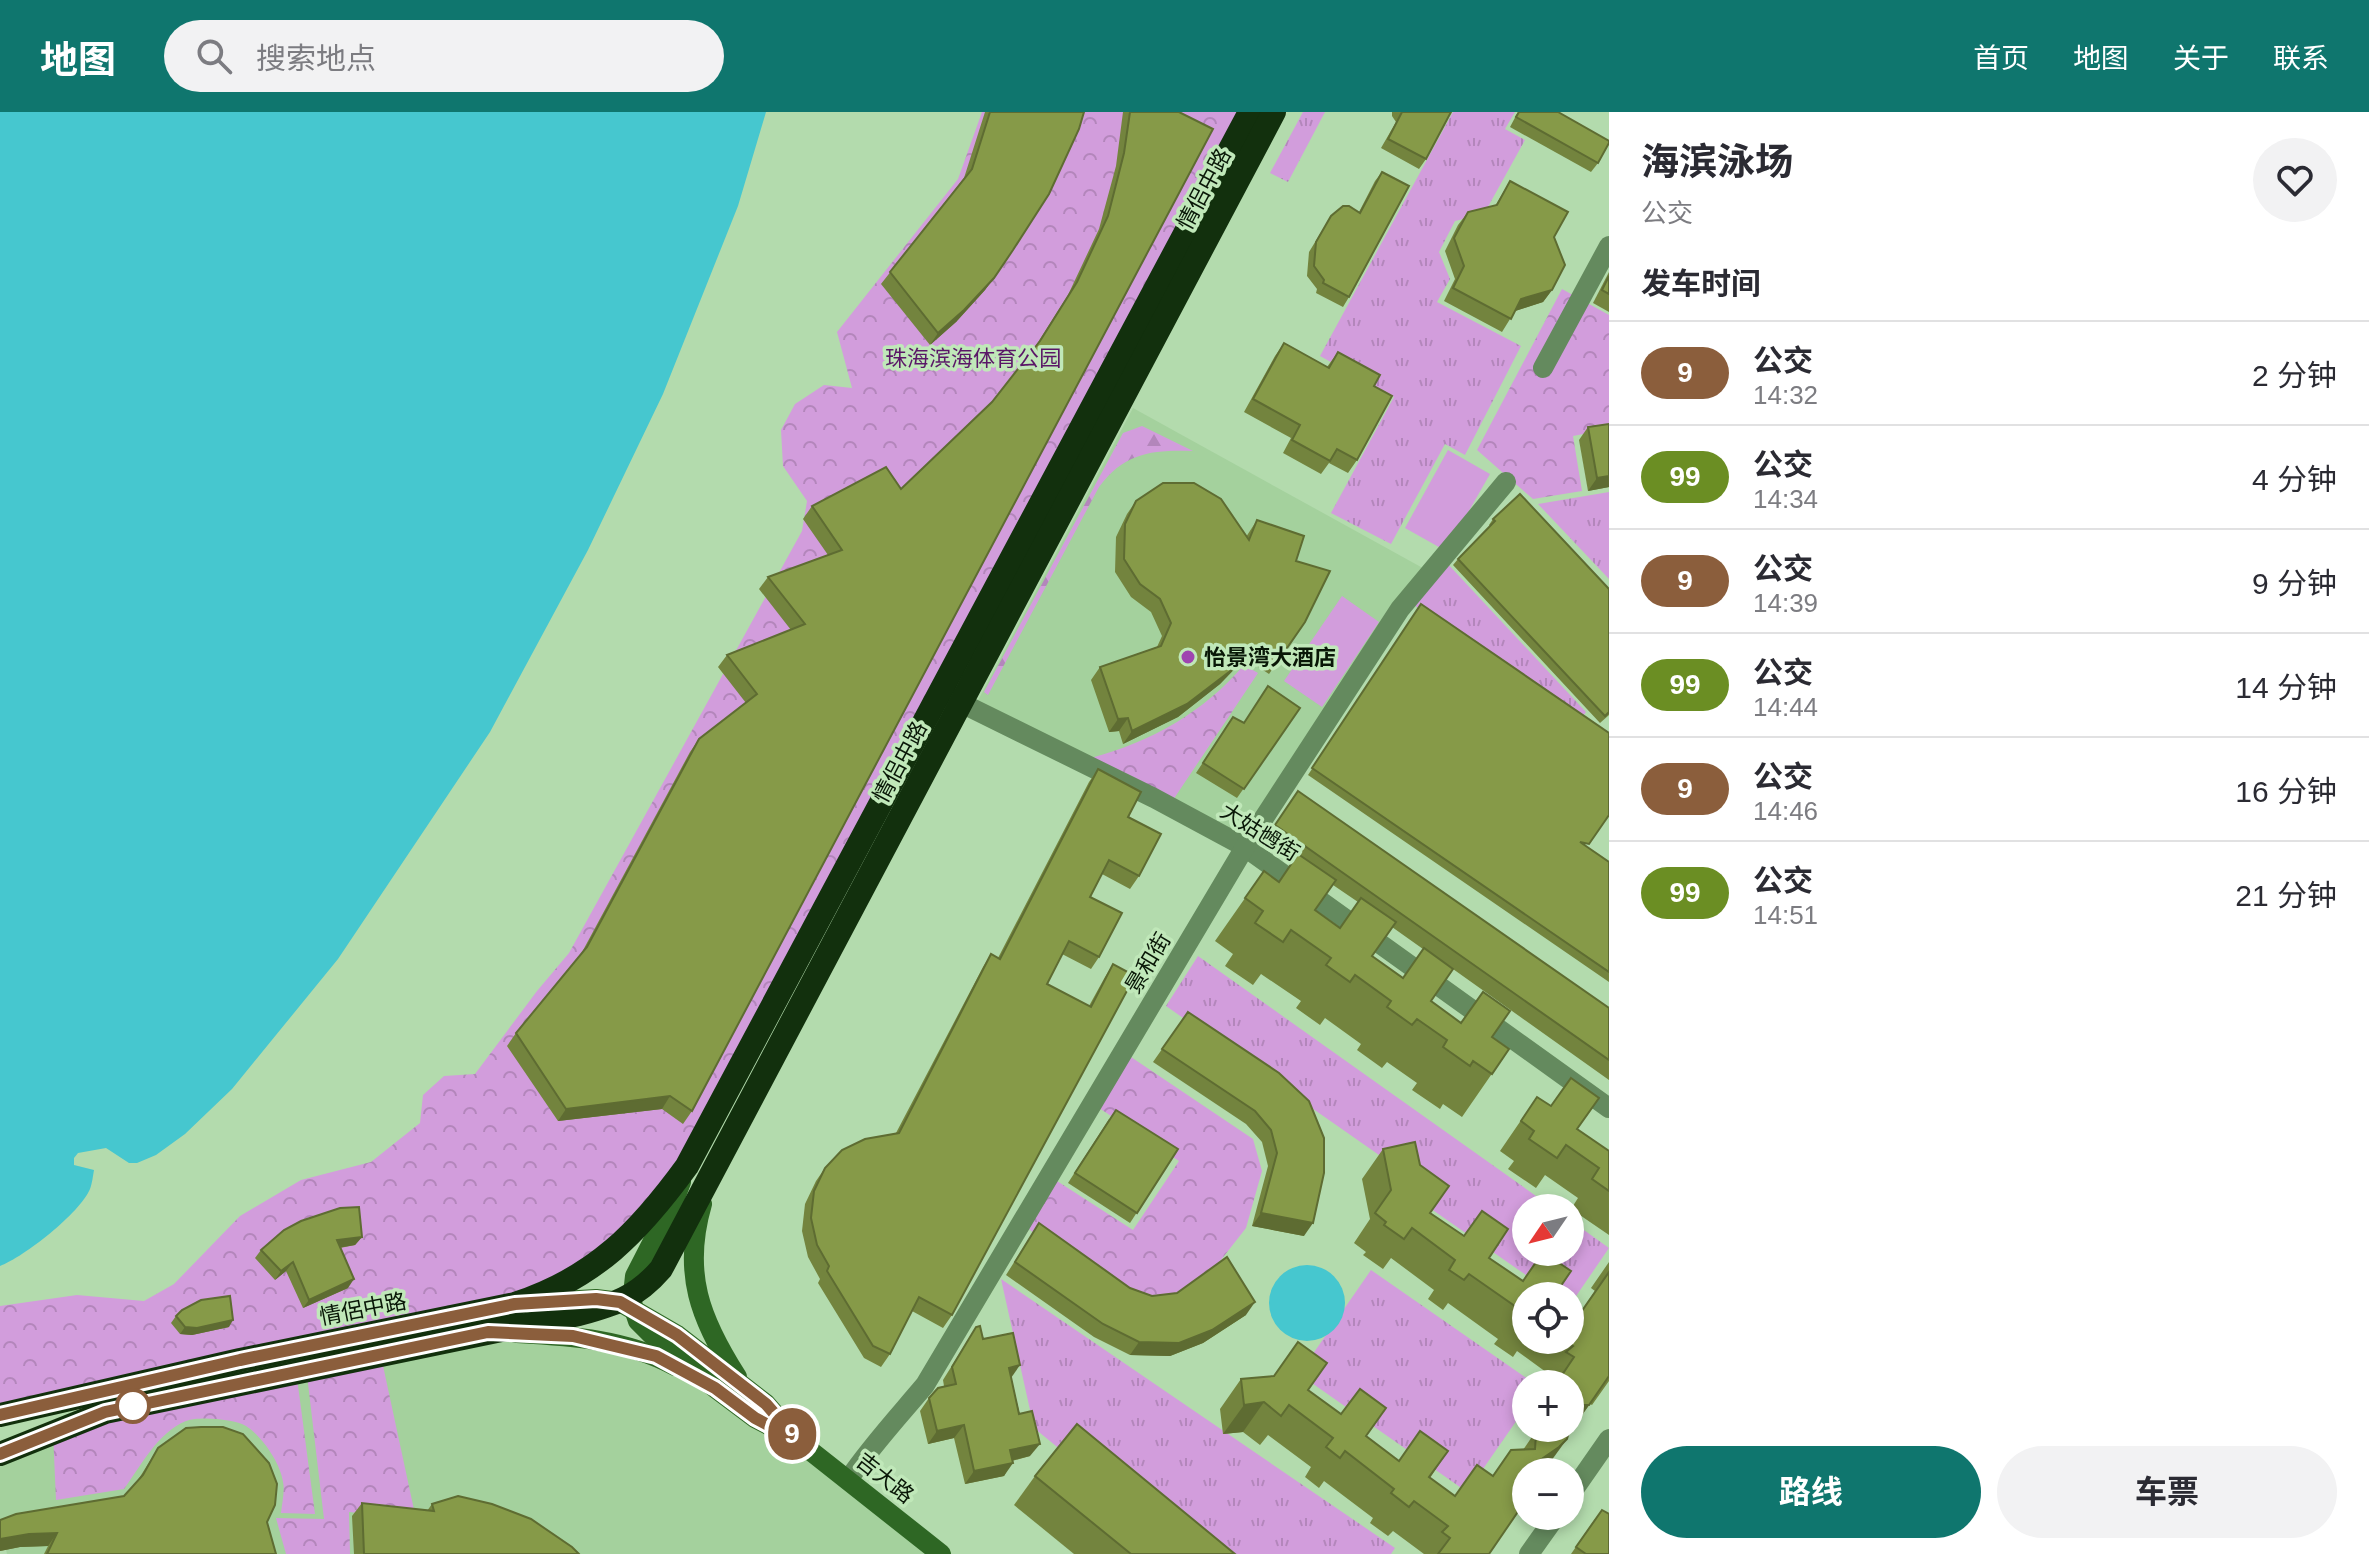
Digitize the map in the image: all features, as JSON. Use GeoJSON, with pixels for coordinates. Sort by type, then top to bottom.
{"type":"FeatureCollection","features":[{"type":"Feature","properties":{"kind":"highway","name":"情侣中路"},"geometry":{"type":"LineString","coordinates":[[488,1332],[629,1303],[661,1269],[1250,112]]}},
{"type":"Feature","properties":{"kind":"highway","name":"情侣中路"},"geometry":{"type":"LineString","coordinates":[[687,1166],[1274,112]]}},
{"type":"Feature","properties":{"kind":"highway","name":"情侶中路"},"geometry":{"type":"LineString","coordinates":[[0,1415],[240,1360],[515,1304],[566,1284],[605,1257],[655,1210],[687,1166]]}},
{"type":"Feature","properties":{"kind":"highway"},"geometry":{"type":"LineString","coordinates":[[0,1454],[105,1412],[488,1332]]}},
{"type":"Feature","properties":{"kind":"main road"},"geometry":{"type":"LineString","coordinates":[[687,1166],[675,1198],[635,1276],[629,1303],[638,1321],[666,1349],[715,1388]]}},
{"type":"Feature","properties":{"kind":"main road"},"geometry":{"type":"LineString","coordinates":[[709,1178],[697,1220],[693,1276],[713,1335],[744,1387]]}},
{"type":"Feature","properties":{"kind":"main road"},"geometry":{"type":"LineString","coordinates":[[515,1304],[577,1299],[629,1303],[677,1335],[744,1387]]}},
{"type":"Feature","properties":{"kind":"main road"},"geometry":{"type":"LineString","coordinates":[[488,1332],[573,1336],[632,1348],[656,1356],[715,1388]]}},
{"type":"Feature","properties":{"kind":"main road","name":"吉大路"},"geometry":{"type":"LineString","coordinates":[[744,1387],[766,1404],[798,1441]]}},
{"type":"Feature","properties":{"kind":"main road","name":"吉大路"},"geometry":{"type":"LineString","coordinates":[[715,1388],[755,1418],[798,1441],[941,1554]]}},
{"type":"Feature","properties":{"kind":"street"},"geometry":{"type":"LineString","coordinates":[[1543,368],[1609,246]]}},
{"type":"Feature","properties":{"kind":"street","name":"景和街"},"geometry":{"type":"LineString","coordinates":[[848,1480],[870,1446],[925,1385],[1245,847],[1400,609],[1506,482]]}},
{"type":"Feature","properties":{"kind":"street","name":"大姑乸街"},"geometry":{"type":"LineString","coordinates":[[950,698],[1154,798],[1245,847],[1609,1108]]}},
{"type":"Feature","properties":{"kind":"street"},"geometry":{"type":"LineString","coordinates":[[1584,1475],[1609,1439]]}},
{"type":"Feature","properties":{"kind":"street"},"geometry":{"type":"LineString","coordinates":[[1529,1554],[1546,1530]]}},
{"type":"Feature","properties":{"kind":"shaded area","name":"怡景湾大酒店"},"geometry":{"type":"Polygon","coordinates":[[[1133,408],[1430,572],[1245,846],[975,706],[1133,408]]]}},
{"type":"Feature","properties":{"kind":"shaded area"},"geometry":{"type":"Polygon","coordinates":[[[488,1332],[632,1348],[714,1388],[941,1554],[7,1554],[0,1521],[0,1444],[488,1332]]]}},
{"type":"Feature","properties":{"kind":"green space","name":"珠海滨海体育公园"},"geometry":{"type":"Polygon","coordinates":[[[982,112],[1243,112],[695,1137],[635,1223],[553,1286],[0,1419],[0,1306],[77,1295],[144,1301],[174,1284],[240,1216],[301,1180],[371,1162],[420,1123],[423,1095],[444,1076],[475,1074],[569,953],[802,531],[807,501],[783,466],[781,430],[795,404],[824,385],[852,388],[837,332],[958,179],[982,112]]]}},
{"type":"Feature","properties":{"kind":"green space"},"geometry":{"type":"Polygon","coordinates":[[[1303,112],[1325,112],[1288,182],[1270,173],[1303,112]]]}},
{"type":"Feature","properties":{"kind":"green space"},"geometry":{"type":"Polygon","coordinates":[[[1453,112],[1515,112],[1505,129],[1525,140],[1484,214],[1455,221],[1439,252],[1450,279],[1437,302],[1521,346],[1465,455],[1445,444],[1391,544],[1331,513],[1394,397],[1320,356],[1453,112]]]}},
{"type":"Feature","properties":{"kind":"green space"},"geometry":{"type":"Polygon","coordinates":[[[1562,289],[1609,315],[1609,429],[1573,436],[1582,491],[1533,499],[1477,450],[1562,289]]]}},
{"type":"Feature","properties":{"kind":"green space"},"geometry":{"type":"Polygon","coordinates":[[[1142,426],[1193,451],[1165,451],[1141,456],[1119,466],[1109,475],[1099,487],[988,695],[984,692],[1123,433],[1142,426]]]}},
{"type":"Feature","properties":{"kind":"green space"},"geometry":{"type":"Polygon","coordinates":[[[1448,450],[1490,474],[1446,551],[1405,528],[1448,450]]]}},
{"type":"Feature","properties":{"kind":"green space"},"geometry":{"type":"Polygon","coordinates":[[[1609,492],[1609,579],[1538,504],[1609,492]]]}},
{"type":"Feature","properties":{"kind":"green space"},"geometry":{"type":"Polygon","coordinates":[[[1446,562],[1586,712],[1580,720],[1411,603],[1446,562]]]}},
{"type":"Feature","properties":{"kind":"green space"},"geometry":{"type":"Polygon","coordinates":[[[1342,596],[1379,622],[1322,707],[1284,681],[1342,596]]]}},
{"type":"Feature","properties":{"kind":"green space"},"geometry":{"type":"Polygon","coordinates":[[[1244,665],[1258,673],[1173,800],[1091,758],[1135,743],[1175,723],[1212,697],[1244,665]]]}},
{"type":"Feature","properties":{"kind":"green space"},"geometry":{"type":"Polygon","coordinates":[[[1198,956],[1533,1194],[1512,1194],[1512,1265],[1404,1190],[1399,1169],[1166,1006],[1198,956]]]}},
{"type":"Feature","properties":{"kind":"green space"},"geometry":{"type":"Polygon","coordinates":[[[1128,1055],[1253,1139],[1262,1171],[1246,1228],[1217,1265],[1163,1302],[1121,1297],[1026,1227],[1057,1181],[1133,1230],[1179,1161],[1096,1106],[1128,1055]]]}},
{"type":"Feature","properties":{"kind":"green space"},"geometry":{"type":"Polygon","coordinates":[[[1584,1230],[1609,1248],[1584,1285],[1584,1282],[1536,1282],[1513,1266],[1584,1266],[1584,1230]]]}},
{"type":"Feature","properties":{"kind":"green space"},"geometry":{"type":"Polygon","coordinates":[[[1371,1270],[1515,1370],[1512,1370],[1512,1427],[1467,1492],[1299,1374],[1371,1270]]]}},
{"type":"Feature","properties":{"kind":"green space"},"geometry":{"type":"Polygon","coordinates":[[[1001,1279],[1395,1548],[1391,1554],[1188,1554],[1034,1428],[1001,1279]]]}},
{"type":"Feature","properties":{"kind":"green space"},"geometry":{"type":"Polygon","coordinates":[[[382,1361],[416,1519],[349,1512],[350,1554],[286,1554],[276,1518],[324,1519],[307,1375],[382,1361]]]}},
{"type":"Feature","properties":{"kind":"green space"},"geometry":{"type":"Polygon","coordinates":[[[297,1378],[315,1514],[281,1513],[283,1482],[270,1451],[246,1426],[216,1419],[192,1419],[176,1426],[150,1451],[124,1489],[56,1500],[53,1433],[297,1378]]]}},
{"type":"Feature","properties":{"kind":"water"},"geometry":{"type":"Polygon","coordinates":[[[0,112],[766,112],[738,206],[663,394],[588,550],[490,732],[338,959],[232,1089],[185,1134],[156,1155],[137,1163],[129,1163],[106,1148],[78,1153],[74,1165],[94,1170],[91,1187],[84,1199],[50,1233],[23,1254],[0,1266],[0,112]]]}},
{"type":"Feature","properties":{"kind":"water"},"geometry":{"type":"Polygon","coordinates":[[[1307,1265],[1321,1268],[1334,1276],[1342,1289],[1345,1303],[1342,1317],[1334,1330],[1321,1338],[1307,1341],[1293,1338],[1280,1330],[1272,1317],[1269,1303],[1272,1289],[1280,1276],[1293,1268],[1307,1265]]]}},
{"type":"Feature","properties":{"kind":"building"},"geometry":{"type":"Polygon","coordinates":[[[990,112],[1084,112],[1049,194],[1013,250],[994,278],[938,333],[890,272],[972,169],[990,112]]]}},
{"type":"Feature","properties":{"kind":"building"},"geometry":{"type":"Polygon","coordinates":[[[1130,112],[1179,112],[1213,129],[692,1111],[670,1096],[566,1109],[516,1033],[587,947],[699,739],[757,694],[727,655],[805,624],[768,577],[842,550],[812,506],[886,467],[901,489],[992,402],[1040,341],[1077,282],[1108,216],[1124,153],[1130,112]]]}},
{"type":"Feature","properties":{"kind":"building"},"geometry":{"type":"Polygon","coordinates":[[[1402,112],[1451,112],[1426,159],[1388,139],[1402,112]]]}},
{"type":"Feature","properties":{"kind":"building"},"geometry":{"type":"Polygon","coordinates":[[[1519,112],[1558,112],[1609,143],[1598,163],[1516,117],[1519,112]]]}},
{"type":"Feature","properties":{"kind":"building"},"geometry":{"type":"Polygon","coordinates":[[[1382,172],[1409,186],[1349,297],[1323,283],[1314,266],[1316,242],[1331,216],[1343,206],[1360,213],[1382,172]]]}},
{"type":"Feature","properties":{"kind":"building"},"geometry":{"type":"Polygon","coordinates":[[[1510,181],[1568,212],[1554,237],[1565,265],[1552,290],[1521,299],[1511,319],[1453,288],[1464,266],[1454,238],[1468,212],[1497,205],[1510,181]]]}},
{"type":"Feature","properties":{"kind":"building"},"geometry":{"type":"Polygon","coordinates":[[[1609,276],[1609,294],[1602,290],[1609,276]]]}},
{"type":"Feature","properties":{"kind":"building"},"geometry":{"type":"Polygon","coordinates":[[[1284,343],[1329,368],[1338,352],[1380,375],[1374,386],[1392,396],[1357,460],[1337,449],[1330,461],[1292,440],[1300,425],[1253,399],[1284,343]]]}},
{"type":"Feature","properties":{"kind":"building"},"geometry":{"type":"Polygon","coordinates":[[[1609,424],[1609,476],[1597,478],[1588,427],[1609,424]]]}},
{"type":"Feature","properties":{"kind":"building"},"geometry":{"type":"Polygon","coordinates":[[[1163,483],[1194,483],[1221,499],[1249,540],[1257,520],[1304,536],[1296,561],[1330,571],[1305,622],[1278,661],[1254,645],[1229,672],[1187,704],[1132,731],[1128,718],[1118,719],[1100,667],[1161,646],[1171,623],[1160,599],[1140,584],[1124,559],[1125,524],[1136,501],[1163,483]]]}},
{"type":"Feature","properties":{"kind":"building"},"geometry":{"type":"Polygon","coordinates":[[[1520,494],[1609,589],[1609,712],[1605,716],[1458,559],[1520,494]]]}},
{"type":"Feature","properties":{"kind":"building"},"geometry":{"type":"Polygon","coordinates":[[[1421,604],[1609,733],[1609,815],[1589,844],[1580,842],[1609,862],[1609,972],[1312,768],[1421,604]]]}},
{"type":"Feature","properties":{"kind":"building"},"geometry":{"type":"Polygon","coordinates":[[[1268,686],[1300,708],[1244,789],[1203,763],[1233,717],[1244,723],[1268,686]]]}},
{"type":"Feature","properties":{"kind":"building"},"geometry":{"type":"Polygon","coordinates":[[[1098,769],[1141,792],[1128,817],[1161,834],[1139,876],[1109,860],[1090,897],[1122,913],[1099,957],[1069,941],[1047,984],[1091,1007],[1113,964],[1135,976],[952,1315],[919,1297],[890,1354],[873,1346],[827,1271],[829,1266],[817,1245],[811,1218],[814,1191],[825,1168],[842,1150],[865,1139],[899,1133],[991,954],[1000,959],[1098,769]]]}},
{"type":"Feature","properties":{"kind":"building"},"geometry":{"type":"Polygon","coordinates":[[[1298,791],[1609,1008],[1609,1060],[1275,825],[1298,791]]]}},
{"type":"Feature","properties":{"kind":"building"},"geometry":{"type":"Polygon","coordinates":[[[1298,854],[1336,880],[1315,910],[1340,928],[1361,898],[1396,922],[1372,956],[1403,978],[1424,948],[1453,969],[1431,1001],[1461,1023],[1483,992],[1510,1011],[1492,1037],[1509,1049],[1492,1074],[1473,1061],[1470,1066],[1443,1047],[1447,1040],[1417,1019],[1412,1025],[1387,1007],[1391,1001],[1355,975],[1350,982],[1326,965],[1331,958],[1291,930],[1283,942],[1255,923],[1263,911],[1245,898],[1264,871],[1279,882],[1298,854]]]}},
{"type":"Feature","properties":{"kind":"building"},"geometry":{"type":"Polygon","coordinates":[[[1188,1012],[1279,1073],[1309,1101],[1324,1138],[1324,1173],[1313,1223],[1261,1213],[1277,1153],[1271,1130],[1255,1111],[1162,1049],[1188,1012]]]}},
{"type":"Feature","properties":{"kind":"building"},"geometry":{"type":"Polygon","coordinates":[[[1571,1078],[1599,1098],[1577,1129],[1609,1151],[1609,1191],[1592,1179],[1599,1168],[1566,1145],[1557,1158],[1529,1139],[1534,1131],[1521,1121],[1537,1097],[1551,1106],[1571,1078]]]}},
{"type":"Feature","properties":{"kind":"building"},"geometry":{"type":"Polygon","coordinates":[[[1116,1110],[1178,1149],[1137,1213],[1075,1173],[1116,1110]]]}},
{"type":"Feature","properties":{"kind":"building"},"geometry":{"type":"Polygon","coordinates":[[[1415,1142],[1420,1165],[1449,1186],[1430,1213],[1464,1236],[1482,1211],[1508,1229],[1489,1258],[1523,1281],[1533,1266],[1564,1266],[1571,1271],[1564,1282],[1512,1282],[1512,1304],[1469,1274],[1464,1280],[1449,1270],[1455,1260],[1412,1228],[1404,1239],[1384,1225],[1386,1222],[1375,1213],[1391,1190],[1383,1149],[1415,1142]]]}},
{"type":"Feature","properties":{"kind":"building"},"geometry":{"type":"Polygon","coordinates":[[[359,1207],[362,1237],[337,1240],[354,1279],[309,1300],[293,1262],[281,1271],[261,1250],[284,1230],[301,1221],[340,1208],[359,1207]]]}},
{"type":"Feature","properties":{"kind":"building"},"geometry":{"type":"Polygon","coordinates":[[[1039,1223],[1130,1288],[1152,1296],[1177,1293],[1227,1257],[1255,1302],[1212,1330],[1179,1343],[1139,1342],[1103,1324],[1015,1262],[1039,1223]]]}},
{"type":"Feature","properties":{"kind":"building"},"geometry":{"type":"Polygon","coordinates":[[[1609,1272],[1609,1376],[1589,1405],[1584,1405],[1584,1370],[1565,1370],[1574,1357],[1569,1354],[1584,1354],[1584,1308],[1609,1272]]]}},
{"type":"Feature","properties":{"kind":"building"},"geometry":{"type":"Polygon","coordinates":[[[230,1296],[233,1320],[197,1328],[185,1327],[176,1316],[201,1300],[230,1296]]]}},
{"type":"Feature","properties":{"kind":"building"},"geometry":{"type":"Polygon","coordinates":[[[980,1326],[983,1339],[1013,1333],[1020,1365],[1009,1368],[1019,1414],[1032,1411],[1040,1444],[1010,1450],[1013,1463],[974,1471],[964,1425],[937,1431],[929,1398],[938,1388],[956,1384],[952,1367],[976,1327],[980,1326]]]}},
{"type":"Feature","properties":{"kind":"building"},"geometry":{"type":"Polygon","coordinates":[[[1298,1342],[1327,1363],[1308,1390],[1341,1414],[1360,1389],[1386,1408],[1366,1436],[1399,1461],[1420,1431],[1448,1451],[1429,1477],[1455,1496],[1477,1465],[1493,1476],[1511,1450],[1535,1449],[1535,1442],[1564,1442],[1543,1458],[1512,1458],[1512,1520],[1489,1554],[1438,1554],[1450,1538],[1442,1532],[1448,1526],[1414,1501],[1409,1507],[1391,1493],[1394,1489],[1345,1451],[1340,1458],[1326,1447],[1333,1438],[1289,1405],[1281,1416],[1264,1402],[1244,1405],[1241,1379],[1274,1376],[1298,1342]]]}},
{"type":"Feature","properties":{"kind":"building"},"geometry":{"type":"Polygon","coordinates":[[[1077,1424],[1235,1554],[1131,1554],[1035,1476],[1077,1424]]]}},
{"type":"Feature","properties":{"kind":"building"},"geometry":{"type":"Polygon","coordinates":[[[223,1427],[243,1434],[269,1463],[277,1484],[275,1505],[267,1522],[276,1554],[47,1554],[57,1533],[0,1539],[0,1520],[16,1514],[124,1496],[143,1475],[158,1448],[186,1428],[223,1427]]]}},
{"type":"Feature","properties":{"kind":"building"},"geometry":{"type":"Polygon","coordinates":[[[458,1496],[492,1504],[531,1519],[579,1554],[364,1554],[362,1503],[434,1511],[432,1504],[458,1496]]]}},
{"type":"Feature","properties":{"kind":"building"},"geometry":{"type":"Polygon","coordinates":[[[1602,1510],[1609,1514],[1609,1554],[1586,1554],[1576,1547],[1602,1510]]]}},
{"type":"Feature","properties":{"kind":"bus line","name":"9"},"geometry":{"type":"LineString","coordinates":[[0,1415],[240,1360],[515,1304],[596,1299],[620,1302],[677,1335],[766,1404],[798,1441],[755,1418],[715,1388],[656,1356],[573,1336],[488,1332],[105,1412],[0,1454]]}},
{"type":"Feature","properties":{"kind":"place","name":"怡景湾大酒店"},"geometry":{"type":"Point","coordinates":[1188,657]}}]}
